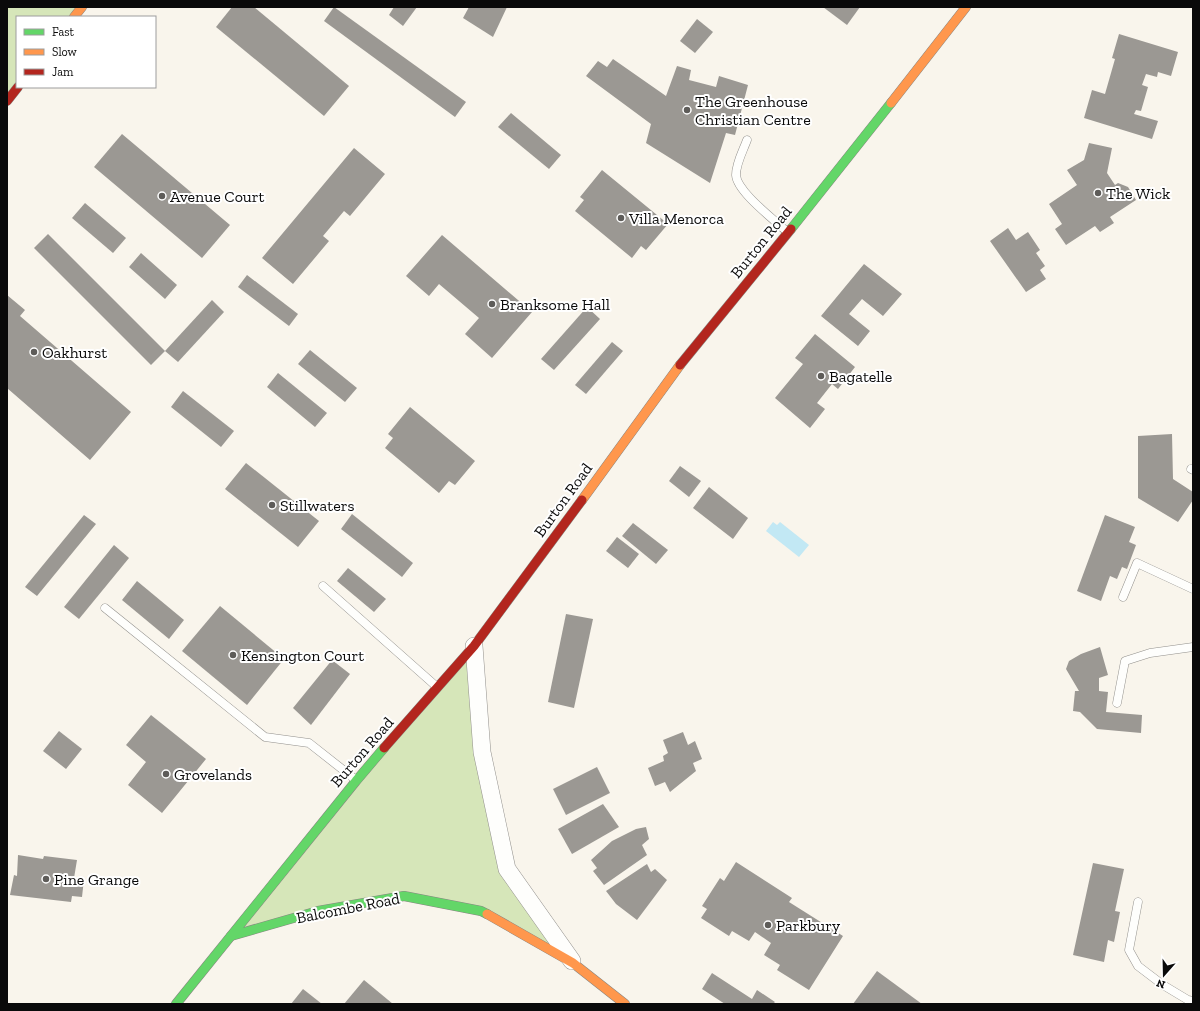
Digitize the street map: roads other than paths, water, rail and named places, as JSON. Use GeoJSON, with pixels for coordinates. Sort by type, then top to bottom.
{"type":"FeatureCollection","features":[{"type":"Feature","properties":{"kind":"street"},"geometry":{"type":"LineString","coordinates":[[75,16],[82,7]]}},
{"type":"Feature","properties":{"kind":"street","name":"Burton Road"},"geometry":{"type":"LineString","coordinates":[[176,1004],[356,781],[474,646],[518,588],[673,374],[788,233],[966,7]]}},
{"type":"Feature","properties":{"kind":"street"},"geometry":{"type":"LineString","coordinates":[[7,101],[17,88]]}},
{"type":"Feature","properties":{"kind":"street","name":"Balcombe Road"},"geometry":{"type":"LineString","coordinates":[[474,646],[482,752],[507,869],[573,963]]}},
{"type":"Feature","properties":{"kind":"street","name":"Balcombe Road"},"geometry":{"type":"LineString","coordinates":[[231,936],[318,911],[404,896],[481,911],[573,963],[625,1004]]}},
{"type":"Feature","properties":{"kind":"lane"},"geometry":{"type":"LineString","coordinates":[[747,140],[737,165],[736,177],[742,190],[788,233]]}},
{"type":"Feature","properties":{"kind":"lane"},"geometry":{"type":"LineString","coordinates":[[1123,597],[1137,563],[1193,589]]}},
{"type":"Feature","properties":{"kind":"lane"},"geometry":{"type":"LineString","coordinates":[[323,586],[437,688]]}},
{"type":"Feature","properties":{"kind":"lane"},"geometry":{"type":"LineString","coordinates":[[105,608],[265,737],[309,743],[356,781]]}},
{"type":"Feature","properties":{"kind":"lane"},"geometry":{"type":"LineString","coordinates":[[1117,703],[1125,661],[1150,653],[1193,647]]}},
{"type":"Feature","properties":{"kind":"lane"},"geometry":{"type":"LineString","coordinates":[[1138,902],[1129,950],[1138,966],[1150,976],[1182,996],[1193,1000]]}},
{"type":"Feature","properties":{"kind":"water"},"geometry":{"type":"Polygon","coordinates":[[[773,522],[777,525],[780,522],[809,545],[799,557],[766,531],[773,522]]]}},
{"type":"Feature","properties":{"kind":"place","name":"The Greenhouse Christian Centre"},"geometry":{"type":"Point","coordinates":[687,110]}},
{"type":"Feature","properties":{"kind":"place","name":"The Wick"},"geometry":{"type":"Point","coordinates":[1098,193]}},
{"type":"Feature","properties":{"kind":"place","name":"Avenue Court"},"geometry":{"type":"Point","coordinates":[162,196]}},
{"type":"Feature","properties":{"kind":"place","name":"Villa Menorca"},"geometry":{"type":"Point","coordinates":[621,218]}},
{"type":"Feature","properties":{"kind":"place","name":"Branksome Hall"},"geometry":{"type":"Point","coordinates":[492,304]}},
{"type":"Feature","properties":{"kind":"place","name":"Oakhurst"},"geometry":{"type":"Point","coordinates":[34,352]}},
{"type":"Feature","properties":{"kind":"place","name":"Bagatelle"},"geometry":{"type":"Point","coordinates":[821,376]}},
{"type":"Feature","properties":{"kind":"place","name":"Stillwaters"},"geometry":{"type":"Point","coordinates":[272,505]}},
{"type":"Feature","properties":{"kind":"place","name":"Kensington Court"},"geometry":{"type":"Point","coordinates":[233,655]}},
{"type":"Feature","properties":{"kind":"place","name":"Grovelands"},"geometry":{"type":"Point","coordinates":[166,774]}},
{"type":"Feature","properties":{"kind":"place","name":"Pine Grange"},"geometry":{"type":"Point","coordinates":[46,879]}},
{"type":"Feature","properties":{"kind":"place","name":"Parkbury"},"geometry":{"type":"Point","coordinates":[768,925]}}]}
